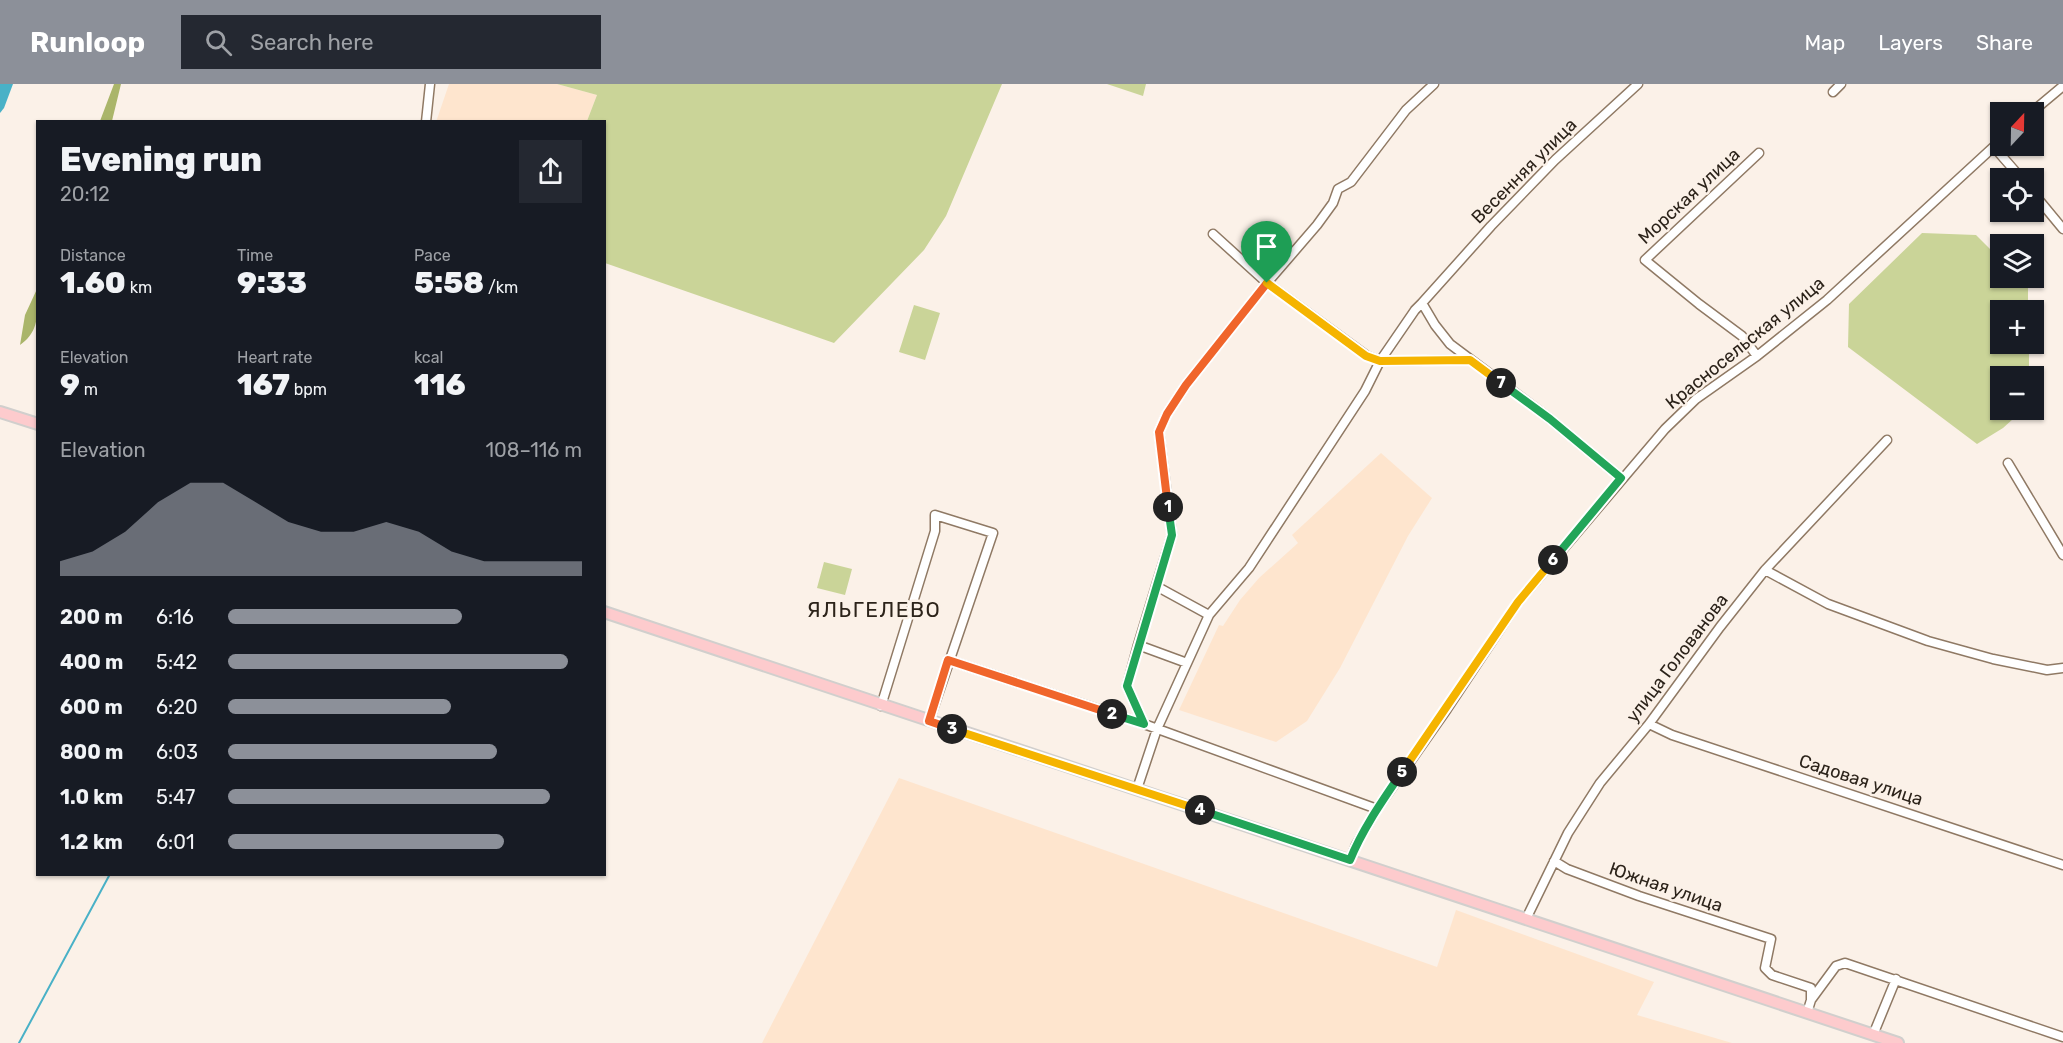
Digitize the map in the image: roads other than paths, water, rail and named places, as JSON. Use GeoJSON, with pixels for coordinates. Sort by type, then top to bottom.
{"type":"FeatureCollection","features":[{"type":"Feature","properties":{"kind":"main road"},"geometry":{"type":"LineString","coordinates":[[0,412],[36,423]]}},
{"type":"Feature","properties":{"kind":"main road"},"geometry":{"type":"LineString","coordinates":[[606,613],[1898,1043]]}},
{"type":"Feature","properties":{"kind":"street"},"geometry":{"type":"LineString","coordinates":[[426,120],[430,84]]}},
{"type":"Feature","properties":{"kind":"street"},"geometry":{"type":"LineString","coordinates":[[1144,724],[1127,686],[1172,535],[1159,432],[1167,414],[1186,385],[1267,283],[1317,225],[1333,203],[1338,189],[1351,182],[1406,110],[1434,84]]}},
{"type":"Feature","properties":{"kind":"street","name":"Весенняя улица"},"geometry":{"type":"LineString","coordinates":[[1137,789],[1157,729],[1209,615],[1249,568],[1365,391],[1380,361],[1415,310],[1555,160],[1638,84]]}},
{"type":"Feature","properties":{"kind":"street"},"geometry":{"type":"LineString","coordinates":[[1833,92],[1841,84]]}},
{"type":"Feature","properties":{"kind":"street"},"geometry":{"type":"LineString","coordinates":[[2043,102],[2063,85]]}},
{"type":"Feature","properties":{"kind":"street","name":"Красносельская улица"},"geometry":{"type":"LineString","coordinates":[[1350,860],[1377,809],[1518,602],[1621,478],[1665,429],[1696,399],[1757,356],[1827,300],[1990,151]]}},
{"type":"Feature","properties":{"kind":"street","name":"Морская улица"},"geometry":{"type":"LineString","coordinates":[[1757,356],[1742,336],[1645,260],[1759,153]]}},
{"type":"Feature","properties":{"kind":"street"},"geometry":{"type":"LineString","coordinates":[[2044,206],[2063,229]]}},
{"type":"Feature","properties":{"kind":"street"},"geometry":{"type":"LineString","coordinates":[[1213,234],[1267,283],[1366,356],[1380,361],[1470,360]]}},
{"type":"Feature","properties":{"kind":"street"},"geometry":{"type":"LineString","coordinates":[[1422,303],[1450,344],[1550,419],[1621,478]]}},
{"type":"Feature","properties":{"kind":"street","name":"улица Голованова"},"geometry":{"type":"LineString","coordinates":[[1526,918],[1568,833],[1600,783],[1649,724],[1765,570],[1887,440]]}},
{"type":"Feature","properties":{"kind":"street"},"geometry":{"type":"LineString","coordinates":[[2008,463],[2063,555]]}},
{"type":"Feature","properties":{"kind":"street"},"geometry":{"type":"LineString","coordinates":[[882,706],[935,531],[935,515],[993,533],[929,721]]}},
{"type":"Feature","properties":{"kind":"street"},"geometry":{"type":"LineString","coordinates":[[1765,570],[1828,604],[1928,641],[1993,659],[2047,669],[2063,668]]}},
{"type":"Feature","properties":{"kind":"street"},"geometry":{"type":"LineString","coordinates":[[1156,586],[1209,615]]}},
{"type":"Feature","properties":{"kind":"street"},"geometry":{"type":"LineString","coordinates":[[1138,645],[1187,663]]}},
{"type":"Feature","properties":{"kind":"street"},"geometry":{"type":"LineString","coordinates":[[948,660],[1144,724],[1377,809]]}},
{"type":"Feature","properties":{"kind":"street","name":"Садовая улица"},"geometry":{"type":"LineString","coordinates":[[1649,724],[1672,735],[2063,865]]}},
{"type":"Feature","properties":{"kind":"street","name":"Южная улица"},"geometry":{"type":"LineString","coordinates":[[1554,861],[1567,869],[1640,896],[1771,939],[1765,968],[1772,975],[1811,988],[1811,1000]]}},
{"type":"Feature","properties":{"kind":"street"},"geometry":{"type":"LineString","coordinates":[[1807,1012],[1811,1000],[1836,966],[1845,963],[2063,1037]]}},
{"type":"Feature","properties":{"kind":"street"},"geometry":{"type":"LineString","coordinates":[[1873,1035],[1896,979]]}},
{"type":"Feature","properties":{"kind":"water"},"geometry":{"type":"Polygon","coordinates":[[[0,84],[13,84],[0,113],[0,84]]]}},
{"type":"Feature","properties":{"kind":"waterway"},"geometry":{"type":"LineString","coordinates":[[19,1043],[109,876]]}},
{"type":"Feature","properties":{"kind":"district","name":"ЯЛЬГЕЛЕВО"},"geometry":{"type":"Point","coordinates":[874,609]}}]}
